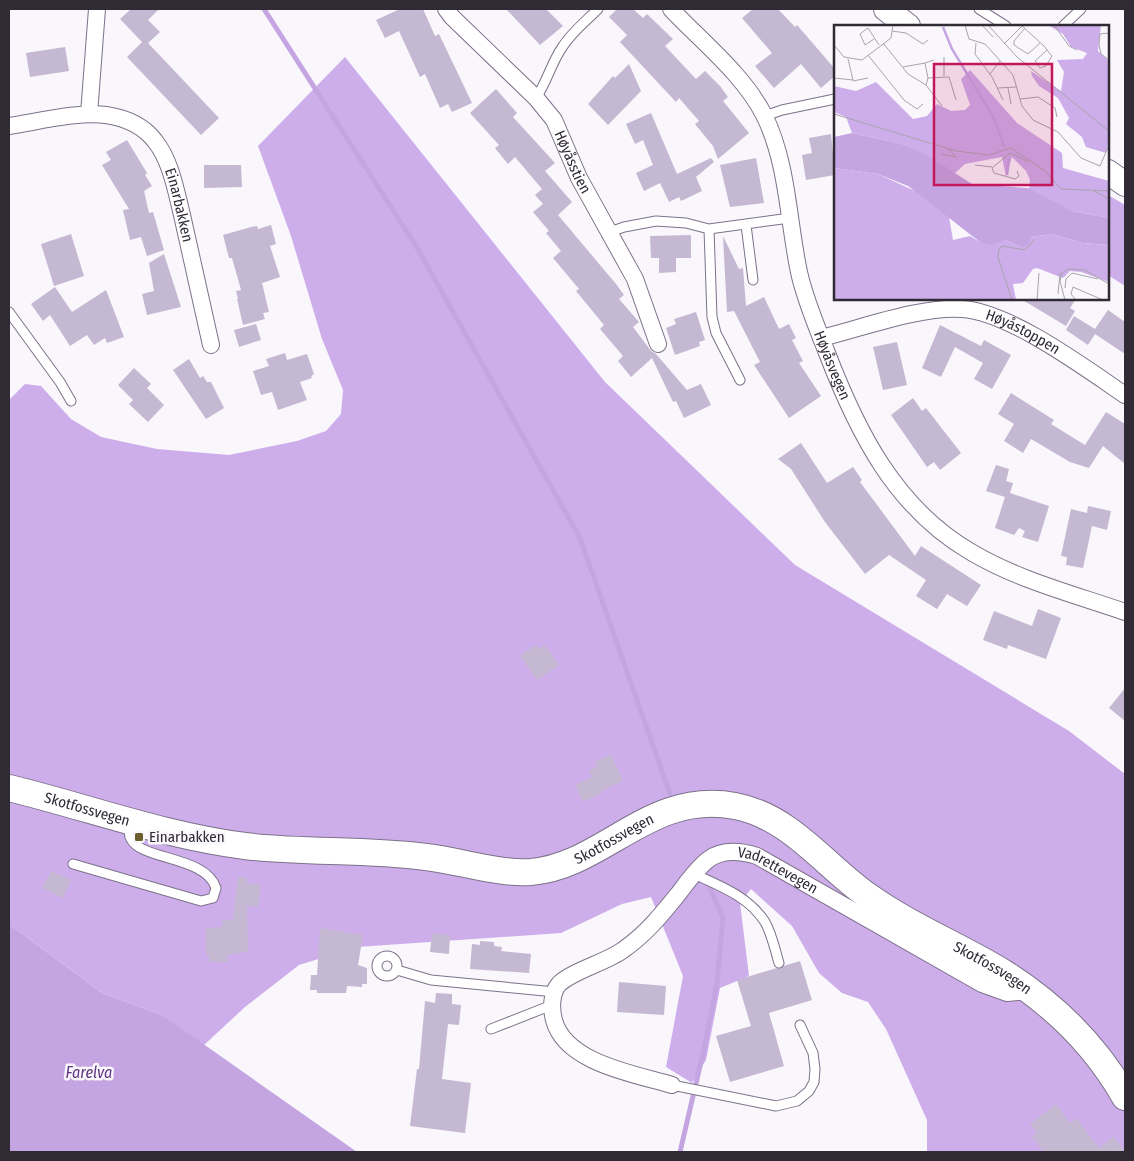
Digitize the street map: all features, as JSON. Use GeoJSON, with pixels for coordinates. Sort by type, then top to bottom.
{"type":"FeatureCollection","features":[{"type":"Feature","properties":{"kind":"main road","name":"Skotfossvegen"},"geometry":{"type":"LineString","coordinates":[[9,788],[131,821],[245,846],[427,857],[493,869],[528,872],[576,859],[625,831],[674,809],[715,804],[736,806],[780,824],[866,895],[1004,974],[1027,990],[1071,1026],[1086,1042],[1125,1097]]}},
{"type":"Feature","properties":{"kind":"street"},"geometry":{"type":"LineString","coordinates":[[89,114],[97,9]]}},
{"type":"Feature","properties":{"kind":"street","name":"Høyåsstien"},"geometry":{"type":"LineString","coordinates":[[446,9],[452,18],[497,63],[536,98],[554,120],[579,178],[635,280],[658,344]]}},
{"type":"Feature","properties":{"kind":"street","name":"Høyåsvegen"},"geometry":{"type":"LineString","coordinates":[[671,9],[732,72],[765,116],[778,151],[799,274],[821,338],[848,407],[860,431],[902,495],[921,513],[970,552],[999,567],[1125,612]]}},
{"type":"Feature","properties":{"kind":"street"},"geometry":{"type":"LineString","coordinates":[[886,9],[907,25]]}},
{"type":"Feature","properties":{"kind":"street","name":"Einarbakken"},"geometry":{"type":"LineString","coordinates":[[9,126],[89,114],[104,114],[130,121],[142,128],[156,141],[163,154],[180,209],[211,345]]}},
{"type":"Feature","properties":{"kind":"street"},"geometry":{"type":"LineString","coordinates":[[1109,173],[1125,184]]}},
{"type":"Feature","properties":{"kind":"street","name":"Høyåstoppen"},"geometry":{"type":"LineString","coordinates":[[821,338],[925,312],[963,309],[1000,319],[1043,343],[1125,395]]}},
{"type":"Feature","properties":{"kind":"street","name":"Vadrettevegen"},"geometry":{"type":"LineString","coordinates":[[554,998],[560,984],[569,977],[621,952],[650,929],[694,874],[710,858],[733,851],[757,856],[982,984],[1007,993],[1027,990]]}},
{"type":"Feature","properties":{"kind":"street"},"geometry":{"type":"LineString","coordinates":[[554,998],[553,1020],[559,1034],[576,1052],[593,1060],[672,1085]]}},
{"type":"Feature","properties":{"kind":"lane"},"geometry":{"type":"LineString","coordinates":[[979,9],[1004,25]]}},
{"type":"Feature","properties":{"kind":"lane"},"geometry":{"type":"LineString","coordinates":[[1064,25],[1081,9]]}},
{"type":"Feature","properties":{"kind":"lane"},"geometry":{"type":"LineString","coordinates":[[536,98],[548,80],[556,56],[564,43],[595,10]]}},
{"type":"Feature","properties":{"kind":"lane"},"geometry":{"type":"LineString","coordinates":[[765,116],[782,110],[834,99]]}},
{"type":"Feature","properties":{"kind":"lane"},"geometry":{"type":"LineString","coordinates":[[610,232],[624,227],[656,221],[686,222],[708,229],[790,218]]}},
{"type":"Feature","properties":{"kind":"lane"},"geometry":{"type":"LineString","coordinates":[[746,225],[753,280]]}},
{"type":"Feature","properties":{"kind":"lane"},"geometry":{"type":"LineString","coordinates":[[708,229],[712,317],[716,333],[740,380]]}},
{"type":"Feature","properties":{"kind":"lane"},"geometry":{"type":"LineString","coordinates":[[9,312],[60,382],[71,401]]}},
{"type":"Feature","properties":{"kind":"lane"},"geometry":{"type":"LineString","coordinates":[[73,864],[200,900],[213,898],[216,888],[209,876],[191,866],[135,844],[130,835],[131,821]]}},
{"type":"Feature","properties":{"kind":"lane"},"geometry":{"type":"LineString","coordinates":[[694,874],[736,894],[751,906],[765,922],[779,963]]}},
{"type":"Feature","properties":{"kind":"lane"},"geometry":{"type":"LineString","coordinates":[[397,970],[431,980],[479,985],[554,998]]}},
{"type":"Feature","properties":{"kind":"lane","name":"Vadrettevegen"},"geometry":{"type":"LineString","coordinates":[[491,1030],[554,998]]}},
{"type":"Feature","properties":{"kind":"lane"},"geometry":{"type":"LineString","coordinates":[[672,1085],[776,1106],[797,1101],[810,1092],[814,1082],[815,1069],[813,1053],[800,1025]]}},
{"type":"Feature","properties":{"kind":"shaded area"},"geometry":{"type":"Polygon","coordinates":[[[345,57],[605,382],[795,565],[1069,731],[1125,774],[1125,1152],[927,1152],[927,1120],[886,1029],[868,1002],[842,993],[819,973],[792,926],[751,889],[740,903],[749,976],[720,988],[706,1060],[692,1083],[666,1067],[683,976],[651,897],[622,904],[561,933],[357,947],[299,965],[245,1007],[203,1046],[162,1015],[102,993],[9,924],[9,400],[25,384],[41,386],[71,419],[101,437],[157,449],[229,455],[297,441],[326,431],[341,414],[343,390],[322,339],[291,236],[258,146],[345,57]]]}},
{"type":"Feature","properties":{"kind":"shaded area"},"geometry":{"type":"Polygon","coordinates":[[[1109,196],[1125,205],[1125,286],[1109,276],[1109,196]]]}},
{"type":"Feature","properties":{"kind":"water","name":"Farelva"},"geometry":{"type":"Polygon","coordinates":[[[9,924],[102,993],[162,1015],[357,1152],[9,1152],[9,924]]]}},
{"type":"Feature","properties":{"kind":"building"},"geometry":{"type":"Polygon","coordinates":[[[131,9],[159,9],[148,20],[160,32],[148,43],[219,118],[201,135],[127,57],[142,42],[120,19],[131,9]]]}},
{"type":"Feature","properties":{"kind":"building"},"geometry":{"type":"Polygon","coordinates":[[[400,9],[423,9],[435,36],[439,34],[472,103],[452,112],[448,104],[440,108],[425,74],[420,77],[399,31],[385,38],[376,20],[400,9]]]}},
{"type":"Feature","properties":{"kind":"building"},"geometry":{"type":"Polygon","coordinates":[[[506,9],[546,9],[563,26],[540,45],[506,9]]]}},
{"type":"Feature","properties":{"kind":"building"},"geometry":{"type":"Polygon","coordinates":[[[617,9],[633,9],[643,18],[647,14],[673,39],[665,46],[696,79],[705,71],[720,86],[728,97],[723,101],[749,133],[718,159],[713,146],[695,124],[699,121],[679,98],[676,102],[620,42],[627,35],[609,17],[617,9]]]}},
{"type":"Feature","properties":{"kind":"building"},"geometry":{"type":"Polygon","coordinates":[[[753,9],[778,9],[795,27],[797,25],[834,68],[834,77],[821,88],[801,64],[774,88],[755,66],[772,53],[742,18],[753,9]]]}},
{"type":"Feature","properties":{"kind":"building"},"geometry":{"type":"Polygon","coordinates":[[[65,47],[69,71],[30,77],[26,53],[65,47]]]}},
{"type":"Feature","properties":{"kind":"building"},"geometry":{"type":"Polygon","coordinates":[[[629,64],[641,91],[608,125],[588,104],[613,76],[615,78],[629,64]]]}},
{"type":"Feature","properties":{"kind":"building"},"geometry":{"type":"Polygon","coordinates":[[[496,89],[517,113],[513,117],[555,163],[545,171],[572,202],[558,215],[624,295],[619,299],[639,322],[633,327],[651,351],[656,354],[687,390],[701,384],[711,405],[684,418],[676,401],[673,402],[652,358],[631,377],[618,361],[623,356],[600,329],[604,325],[576,291],[579,289],[553,258],[561,251],[546,233],[549,231],[533,212],[543,204],[535,195],[542,189],[515,157],[508,164],[495,148],[499,145],[470,113],[496,89]]]}},
{"type":"Feature","properties":{"kind":"building"},"geometry":{"type":"Polygon","coordinates":[[[651,113],[677,174],[711,158],[714,162],[696,177],[702,191],[681,201],[679,197],[669,202],[660,183],[644,191],[636,173],[653,165],[643,140],[635,144],[626,124],[651,113]]]}},
{"type":"Feature","properties":{"kind":"building"},"geometry":{"type":"Polygon","coordinates":[[[831,134],[834,175],[806,180],[802,155],[812,153],[809,138],[831,134]]]}},
{"type":"Feature","properties":{"kind":"building"},"geometry":{"type":"Polygon","coordinates":[[[127,140],[147,173],[145,175],[152,186],[144,191],[149,213],[153,212],[164,250],[147,256],[141,237],[130,240],[123,210],[129,209],[102,165],[111,160],[106,152],[127,140]]]}},
{"type":"Feature","properties":{"kind":"building"},"geometry":{"type":"Polygon","coordinates":[[[756,158],[764,203],[730,207],[720,165],[756,158]]]}},
{"type":"Feature","properties":{"kind":"building"},"geometry":{"type":"Polygon","coordinates":[[[204,165],[241,165],[242,187],[204,188],[204,165]]]}},
{"type":"Feature","properties":{"kind":"building"},"geometry":{"type":"Polygon","coordinates":[[[271,225],[276,244],[270,246],[280,277],[262,283],[269,312],[263,313],[265,319],[243,325],[236,291],[241,290],[223,235],[251,227],[257,226],[258,229],[271,225]]]}},
{"type":"Feature","properties":{"kind":"building"},"geometry":{"type":"Polygon","coordinates":[[[71,234],[84,276],[54,286],[41,244],[71,234]]]}},
{"type":"Feature","properties":{"kind":"building"},"geometry":{"type":"Polygon","coordinates":[[[691,235],[691,258],[676,258],[676,272],[659,273],[659,258],[651,258],[650,236],[691,235]]]}},
{"type":"Feature","properties":{"kind":"building"},"geometry":{"type":"Polygon","coordinates":[[[723,236],[739,269],[743,268],[746,306],[764,297],[779,329],[789,324],[796,338],[792,340],[803,361],[799,363],[821,396],[789,418],[754,365],[760,362],[734,311],[727,312],[723,236]]]}},
{"type":"Feature","properties":{"kind":"building"},"geometry":{"type":"Polygon","coordinates":[[[164,254],[181,307],[147,315],[142,294],[154,291],[149,263],[164,254]]]}},
{"type":"Feature","properties":{"kind":"building"},"geometry":{"type":"Polygon","coordinates":[[[55,287],[72,312],[106,290],[124,337],[107,343],[105,338],[94,345],[87,335],[70,346],[50,315],[43,321],[31,304],[55,287]]]}},
{"type":"Feature","properties":{"kind":"building"},"geometry":{"type":"Polygon","coordinates":[[[1023,300],[1075,300],[1070,308],[1075,311],[1066,326],[1023,300]]]}},
{"type":"Feature","properties":{"kind":"building"},"geometry":{"type":"Polygon","coordinates":[[[1108,310],[1125,322],[1125,354],[1095,334],[1088,345],[1066,330],[1074,316],[1095,329],[1108,310]]]}},
{"type":"Feature","properties":{"kind":"building"},"geometry":{"type":"Polygon","coordinates":[[[696,312],[705,340],[699,342],[700,346],[675,355],[666,328],[676,324],[674,319],[696,312]]]}},
{"type":"Feature","properties":{"kind":"building"},"geometry":{"type":"Polygon","coordinates":[[[256,324],[261,340],[239,347],[234,330],[256,324]]]}},
{"type":"Feature","properties":{"kind":"building"},"geometry":{"type":"Polygon","coordinates":[[[940,325],[981,346],[984,340],[1011,355],[992,389],[974,379],[983,363],[955,347],[941,377],[922,368],[940,325]]]}},
{"type":"Feature","properties":{"kind":"building"},"geometry":{"type":"Polygon","coordinates":[[[897,342],[907,385],[883,390],[873,347],[897,342]]]}},
{"type":"Feature","properties":{"kind":"building"},"geometry":{"type":"Polygon","coordinates":[[[285,353],[287,360],[307,354],[314,374],[311,376],[312,378],[300,382],[307,400],[278,410],[272,392],[261,395],[253,371],[269,366],[266,359],[285,353]]]}},
{"type":"Feature","properties":{"kind":"building"},"geometry":{"type":"Polygon","coordinates":[[[189,359],[200,378],[203,376],[207,382],[211,382],[224,408],[206,419],[173,370],[189,359]]]}},
{"type":"Feature","properties":{"kind":"building"},"geometry":{"type":"Polygon","coordinates":[[[134,368],[151,384],[147,388],[164,405],[148,422],[129,404],[133,400],[118,385],[134,368]]]}},
{"type":"Feature","properties":{"kind":"building"},"geometry":{"type":"Polygon","coordinates":[[[1011,393],[1054,420],[1051,424],[1085,445],[1106,412],[1125,424],[1125,464],[1103,446],[1089,468],[1070,462],[1031,439],[1023,453],[1004,441],[1014,424],[998,414],[1011,393]]]}},
{"type":"Feature","properties":{"kind":"building"},"geometry":{"type":"Polygon","coordinates":[[[913,398],[922,411],[926,408],[961,453],[940,470],[934,462],[927,467],[891,415],[913,398]]]}},
{"type":"Feature","properties":{"kind":"building"},"geometry":{"type":"Polygon","coordinates":[[[801,443],[827,483],[853,467],[862,480],[860,482],[915,556],[921,546],[981,585],[967,606],[947,594],[937,609],[916,596],[926,580],[889,555],[865,574],[825,522],[791,469],[778,459],[801,443]]]}},
{"type":"Feature","properties":{"kind":"building"},"geometry":{"type":"Polygon","coordinates":[[[996,465],[1009,469],[1006,481],[1013,483],[1010,493],[1049,506],[1038,542],[1022,537],[1025,531],[1019,528],[1014,535],[995,528],[1005,497],[986,491],[996,465]]]}},
{"type":"Feature","properties":{"kind":"building"},"geometry":{"type":"Polygon","coordinates":[[[1088,506],[1111,511],[1107,530],[1092,526],[1083,568],[1066,565],[1067,557],[1061,556],[1071,509],[1087,513],[1088,506]]]}},
{"type":"Feature","properties":{"kind":"building"},"geometry":{"type":"Polygon","coordinates":[[[1038,609],[1061,618],[1046,659],[1008,645],[1007,649],[983,640],[994,611],[1032,626],[1038,609]]]}},
{"type":"Feature","properties":{"kind":"building"},"geometry":{"type":"Polygon","coordinates":[[[536,645],[539,649],[545,645],[559,665],[537,680],[520,656],[536,645]]]}},
{"type":"Feature","properties":{"kind":"building"},"geometry":{"type":"Polygon","coordinates":[[[1125,688],[1125,721],[1109,708],[1125,688]]]}},
{"type":"Feature","properties":{"kind":"building"},"geometry":{"type":"Polygon","coordinates":[[[611,754],[623,781],[583,802],[575,785],[592,777],[589,770],[597,767],[595,762],[611,754]]]}},
{"type":"Feature","properties":{"kind":"building"},"geometry":{"type":"Polygon","coordinates":[[[51,871],[71,880],[63,898],[42,888],[51,871]]]}},
{"type":"Feature","properties":{"kind":"building"},"geometry":{"type":"Polygon","coordinates":[[[238,877],[247,877],[247,883],[261,885],[258,907],[247,906],[248,951],[228,955],[228,962],[209,962],[209,955],[206,955],[206,928],[222,927],[222,920],[233,920],[238,877]]]}},
{"type":"Feature","properties":{"kind":"building"},"geometry":{"type":"Polygon","coordinates":[[[320,928],[363,935],[358,965],[367,968],[367,984],[362,984],[362,987],[347,986],[346,993],[317,993],[317,990],[310,990],[311,975],[317,975],[320,928]]]}},
{"type":"Feature","properties":{"kind":"building"},"geometry":{"type":"Polygon","coordinates":[[[432,933],[450,935],[449,954],[430,952],[432,933]]]}},
{"type":"Feature","properties":{"kind":"building"},"geometry":{"type":"Polygon","coordinates":[[[480,941],[494,942],[494,946],[502,947],[501,951],[531,954],[529,973],[470,969],[472,944],[480,945],[480,941]]]}},
{"type":"Feature","properties":{"kind":"building"},"geometry":{"type":"Polygon","coordinates":[[[800,961],[812,1000],[769,1013],[784,1066],[730,1082],[716,1036],[751,1026],[737,980],[800,961]]]}},
{"type":"Feature","properties":{"kind":"building"},"geometry":{"type":"Polygon","coordinates":[[[619,982],[666,986],[664,1015],[617,1012],[619,982]]]}},
{"type":"Feature","properties":{"kind":"building"},"geometry":{"type":"Polygon","coordinates":[[[436,993],[452,994],[452,1004],[461,1005],[459,1025],[448,1024],[442,1079],[471,1083],[465,1133],[410,1126],[417,1069],[419,1069],[425,1001],[435,1003],[436,993]]]}},
{"type":"Feature","properties":{"kind":"building"},"geometry":{"type":"Polygon","coordinates":[[[1056,1104],[1070,1123],[1076,1118],[1099,1148],[1114,1136],[1125,1152],[1044,1152],[1032,1137],[1037,1133],[1030,1124],[1056,1104]]]}},
{"type":"Feature","properties":{"kind":"waterway"},"geometry":{"type":"LineString","coordinates":[[264,9],[416,246],[580,538],[670,794]]}},
{"type":"Feature","properties":{"kind":"waterway"},"geometry":{"type":"LineString","coordinates":[[680,1152],[717,983],[723,918],[707,882]]}},
{"type":"Feature","properties":{"kind":"place","name":"Einarbakken"},"geometry":{"type":"Point","coordinates":[139,837]}}]}
